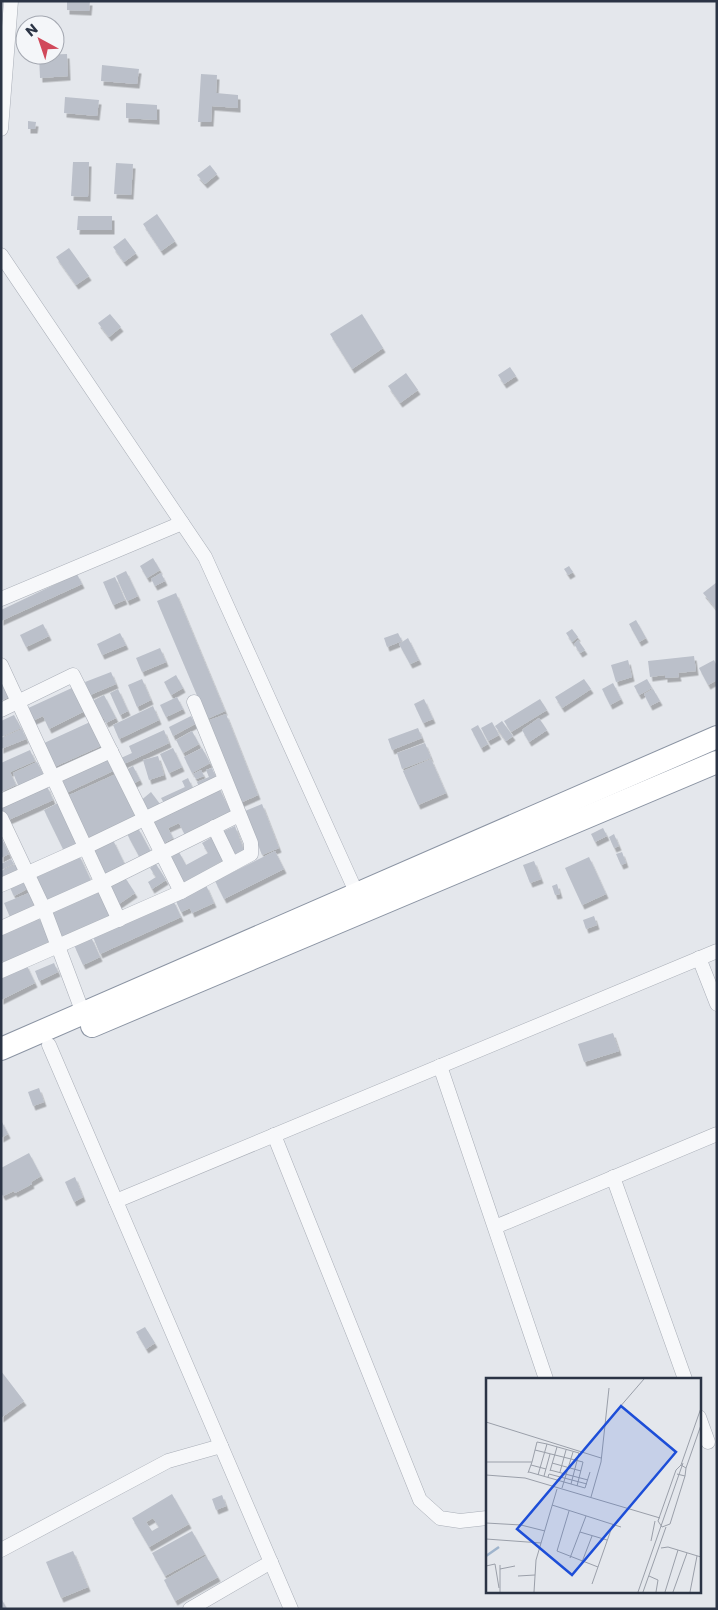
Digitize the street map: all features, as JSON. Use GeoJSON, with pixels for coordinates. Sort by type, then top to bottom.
{"type":"FeatureCollection","features":[{"type":"Feature","properties":{"kind":"highway"},"geometry":{"type":"LineString","coordinates":[[1,1049],[717,737]]}},
{"type":"Feature","properties":{"kind":"highway"},"geometry":{"type":"LineString","coordinates":[[1,1064],[717,762]]}},
{"type":"Feature","properties":{"kind":"street"},"geometry":{"type":"LineString","coordinates":[[1,129],[11,1]]}},
{"type":"Feature","properties":{"kind":"street"},"geometry":{"type":"LineString","coordinates":[[1,255],[205,557],[357,894]]}},
{"type":"Feature","properties":{"kind":"street"},"geometry":{"type":"LineString","coordinates":[[1,599],[182,523]]}},
{"type":"Feature","properties":{"kind":"street"},"geometry":{"type":"LineString","coordinates":[[1,665],[120,920]]}},
{"type":"Feature","properties":{"kind":"street"},"geometry":{"type":"LineString","coordinates":[[1,710],[73,675],[182,892]]}},
{"type":"Feature","properties":{"kind":"street"},"geometry":{"type":"LineString","coordinates":[[1,971],[182,892],[250,854],[252,849],[194,702]]}},
{"type":"Feature","properties":{"kind":"street"},"geometry":{"type":"LineString","coordinates":[[1,801],[111,751]]}},
{"type":"Feature","properties":{"kind":"street"},"geometry":{"type":"LineString","coordinates":[[1,885],[86,848],[225,780]]}},
{"type":"Feature","properties":{"kind":"street"},"geometry":{"type":"LineString","coordinates":[[1,928],[102,883],[239,815]]}},
{"type":"Feature","properties":{"kind":"street"},"geometry":{"type":"LineString","coordinates":[[1,818],[44,909],[83,1013]]}},
{"type":"Feature","properties":{"kind":"street"},"geometry":{"type":"LineString","coordinates":[[214,827],[232,864]]}},
{"type":"Feature","properties":{"kind":"street"},"geometry":{"type":"LineString","coordinates":[[116,1201],[717,951]]}},
{"type":"Feature","properties":{"kind":"street"},"geometry":{"type":"LineString","coordinates":[[699,958],[717,1004]]}},
{"type":"Feature","properties":{"kind":"street"},"geometry":{"type":"LineString","coordinates":[[49,1044],[291,1609]]}},
{"type":"Feature","properties":{"kind":"street"},"geometry":{"type":"LineString","coordinates":[[440,1066],[546,1378]]}},
{"type":"Feature","properties":{"kind":"street"},"geometry":{"type":"LineString","coordinates":[[494,1227],[717,1134]]}},
{"type":"Feature","properties":{"kind":"street"},"geometry":{"type":"LineString","coordinates":[[274,1135],[420,1500],[440,1518],[460,1521],[486,1518]]}},
{"type":"Feature","properties":{"kind":"street"},"geometry":{"type":"LineString","coordinates":[[613,1177],[685,1378]]}},
{"type":"Feature","properties":{"kind":"street"},"geometry":{"type":"LineString","coordinates":[[700,1421],[708,1442]]}},
{"type":"Feature","properties":{"kind":"street"},"geometry":{"type":"LineString","coordinates":[[1,1550],[168,1461],[221,1446]]}},
{"type":"Feature","properties":{"kind":"street"},"geometry":{"type":"LineString","coordinates":[[190,1609],[271,1562]]}},
{"type":"Feature","properties":{"kind":"building"},"geometry":{"type":"Polygon","coordinates":[[[67,1],[90,1],[89,11],[67,10],[67,1]]]}},
{"type":"Feature","properties":{"kind":"building"},"geometry":{"type":"Polygon","coordinates":[[[65,54],[67,54],[68,76],[40,78],[39,65],[65,65],[65,54]]]}},
{"type":"Feature","properties":{"kind":"building"},"geometry":{"type":"Polygon","coordinates":[[[102,65],[139,69],[137,84],[101,81],[102,65]]]}},
{"type":"Feature","properties":{"kind":"building"},"geometry":{"type":"Polygon","coordinates":[[[201,74],[217,75],[216,93],[238,95],[238,108],[212,106],[211,122],[198,122],[201,74]]]}},
{"type":"Feature","properties":{"kind":"building"},"geometry":{"type":"Polygon","coordinates":[[[65,97],[99,100],[97,116],[64,113],[65,97]]]}},
{"type":"Feature","properties":{"kind":"building"},"geometry":{"type":"Polygon","coordinates":[[[126,103],[157,105],[157,120],[126,118],[126,103]]]}},
{"type":"Feature","properties":{"kind":"building"},"geometry":{"type":"Polygon","coordinates":[[[28,121],[36,122],[35,129],[28,129],[28,121]]]}},
{"type":"Feature","properties":{"kind":"building"},"geometry":{"type":"Polygon","coordinates":[[[73,162],[89,162],[88,197],[71,196],[73,162]]]}},
{"type":"Feature","properties":{"kind":"building"},"geometry":{"type":"Polygon","coordinates":[[[116,163],[133,164],[131,195],[114,194],[116,163]]]}},
{"type":"Feature","properties":{"kind":"building"},"geometry":{"type":"Polygon","coordinates":[[[210,165],[217,174],[205,184],[197,175],[210,165]]]}},
{"type":"Feature","properties":{"kind":"building"},"geometry":{"type":"Polygon","coordinates":[[[157,214],[175,241],[161,251],[143,224],[157,214]]]}},
{"type":"Feature","properties":{"kind":"building"},"geometry":{"type":"Polygon","coordinates":[[[78,216],[112,216],[112,230],[77,230],[78,216]]]}},
{"type":"Feature","properties":{"kind":"building"},"geometry":{"type":"Polygon","coordinates":[[[125,238],[136,253],[124,262],[113,247],[125,238]]]}},
{"type":"Feature","properties":{"kind":"building"},"geometry":{"type":"Polygon","coordinates":[[[69,248],[89,276],[76,285],[56,257],[69,248]]]}},
{"type":"Feature","properties":{"kind":"building"},"geometry":{"type":"Polygon","coordinates":[[[110,314],[121,327],[109,337],[98,323],[110,314]]]}},
{"type":"Feature","properties":{"kind":"building"},"geometry":{"type":"Polygon","coordinates":[[[362,314],[383,348],[352,369],[330,334],[362,314]]]}},
{"type":"Feature","properties":{"kind":"building"},"geometry":{"type":"Polygon","coordinates":[[[510,367],[516,376],[504,384],[498,375],[510,367]]]}},
{"type":"Feature","properties":{"kind":"building"},"geometry":{"type":"Polygon","coordinates":[[[406,373],[418,390],[400,403],[388,386],[406,373]]]}},
{"type":"Feature","properties":{"kind":"building"},"geometry":{"type":"Polygon","coordinates":[[[153,558],[160,570],[147,578],[140,566],[153,558]]]}},
{"type":"Feature","properties":{"kind":"building"},"geometry":{"type":"Polygon","coordinates":[[[569,566],[573,572],[568,575],[564,569],[569,566]]]}},
{"type":"Feature","properties":{"kind":"building"},"geometry":{"type":"Polygon","coordinates":[[[126,571],[138,596],[127,601],[116,576],[126,571]]]}},
{"type":"Feature","properties":{"kind":"building"},"geometry":{"type":"Polygon","coordinates":[[[161,573],[165,581],[155,586],[151,579],[161,573]]]}},
{"type":"Feature","properties":{"kind":"building"},"geometry":{"type":"Polygon","coordinates":[[[77,574],[82,584],[1,621],[1,610],[77,574]]]}},
{"type":"Feature","properties":{"kind":"building"},"geometry":{"type":"Polygon","coordinates":[[[115,577],[125,600],[113,605],[103,582],[115,577]]]}},
{"type":"Feature","properties":{"kind":"building"},"geometry":{"type":"Polygon","coordinates":[[[717,582],[717,610],[703,593],[717,582]]]}},
{"type":"Feature","properties":{"kind":"building"},"geometry":{"type":"Polygon","coordinates":[[[176,593],[225,711],[207,719],[157,601],[176,593]]]}},
{"type":"Feature","properties":{"kind":"building"},"geometry":{"type":"Polygon","coordinates":[[[636,620],[646,638],[639,642],[629,624],[636,620]]]}},
{"type":"Feature","properties":{"kind":"building"},"geometry":{"type":"Polygon","coordinates":[[[43,624],[49,636],[26,647],[20,635],[43,624]]]}},
{"type":"Feature","properties":{"kind":"building"},"geometry":{"type":"Polygon","coordinates":[[[572,629],[578,637],[572,642],[566,633],[572,629]]]}},
{"type":"Feature","properties":{"kind":"building"},"geometry":{"type":"Polygon","coordinates":[[[120,633],[126,645],[102,655],[97,644],[120,633]]]}},
{"type":"Feature","properties":{"kind":"building"},"geometry":{"type":"Polygon","coordinates":[[[398,633],[402,641],[387,647],[384,638],[398,633]]]}},
{"type":"Feature","properties":{"kind":"building"},"geometry":{"type":"Polygon","coordinates":[[[408,638],[419,660],[410,664],[399,644],[408,638]]]}},
{"type":"Feature","properties":{"kind":"building"},"geometry":{"type":"Polygon","coordinates":[[[578,640],[585,650],[580,653],[574,644],[578,640]]]}},
{"type":"Feature","properties":{"kind":"building"},"geometry":{"type":"Polygon","coordinates":[[[160,648],[166,662],[142,672],[136,658],[160,648]]]}},
{"type":"Feature","properties":{"kind":"building"},"geometry":{"type":"Polygon","coordinates":[[[694,656],[696,671],[678,673],[679,677],[665,678],[665,675],[650,677],[648,661],[694,656]]]}},
{"type":"Feature","properties":{"kind":"building"},"geometry":{"type":"Polygon","coordinates":[[[628,660],[632,677],[616,682],[611,665],[628,660]]]}},
{"type":"Feature","properties":{"kind":"building"},"geometry":{"type":"Polygon","coordinates":[[[714,660],[717,666],[717,680],[708,685],[699,668],[714,660]]]}},
{"type":"Feature","properties":{"kind":"building"},"geometry":{"type":"Polygon","coordinates":[[[111,672],[116,684],[90,695],[85,682],[111,672]]]}},
{"type":"Feature","properties":{"kind":"building"},"geometry":{"type":"Polygon","coordinates":[[[176,675],[183,688],[171,695],[164,682],[176,675]]]}},
{"type":"Feature","properties":{"kind":"building"},"geometry":{"type":"Polygon","coordinates":[[[142,679],[151,700],[137,707],[128,685],[142,679]]]}},
{"type":"Feature","properties":{"kind":"building"},"geometry":{"type":"Polygon","coordinates":[[[584,679],[591,689],[562,708],[555,697],[584,679]]]}},
{"type":"Feature","properties":{"kind":"building"},"geometry":{"type":"Polygon","coordinates":[[[647,679],[652,688],[639,695],[634,686],[647,679]]]}},
{"type":"Feature","properties":{"kind":"building"},"geometry":{"type":"Polygon","coordinates":[[[1,682],[9,697],[1,701],[1,682]]]}},
{"type":"Feature","properties":{"kind":"building"},"geometry":{"type":"Polygon","coordinates":[[[613,683],[621,699],[610,705],[602,689],[613,683]]]}},
{"type":"Feature","properties":{"kind":"building"},"geometry":{"type":"Polygon","coordinates":[[[74,687],[85,711],[49,729],[43,716],[30,722],[24,710],[74,687]]]}},
{"type":"Feature","properties":{"kind":"building"},"geometry":{"type":"Polygon","coordinates":[[[118,689],[128,711],[120,715],[110,693],[118,689]]]}},
{"type":"Feature","properties":{"kind":"building"},"geometry":{"type":"Polygon","coordinates":[[[653,689],[660,701],[650,706],[644,694],[653,689]]]}},
{"type":"Feature","properties":{"kind":"building"},"geometry":{"type":"Polygon","coordinates":[[[104,695],[116,718],[106,723],[103,717],[100,718],[92,701],[104,695]]]}},
{"type":"Feature","properties":{"kind":"building"},"geometry":{"type":"Polygon","coordinates":[[[177,697],[183,709],[166,717],[160,705],[177,697]]]}},
{"type":"Feature","properties":{"kind":"building"},"geometry":{"type":"Polygon","coordinates":[[[424,699],[433,719],[423,723],[414,704],[424,699]]]}},
{"type":"Feature","properties":{"kind":"building"},"geometry":{"type":"Polygon","coordinates":[[[540,699],[547,710],[511,732],[504,721],[540,699]]]}},
{"type":"Feature","properties":{"kind":"building"},"geometry":{"type":"Polygon","coordinates":[[[153,706],[159,720],[119,739],[113,725],[153,706]]]}},
{"type":"Feature","properties":{"kind":"building"},"geometry":{"type":"Polygon","coordinates":[[[226,714],[258,795],[240,803],[207,721],[226,714]]]}},
{"type":"Feature","properties":{"kind":"building"},"geometry":{"type":"Polygon","coordinates":[[[14,715],[21,728],[1,737],[1,721],[14,715]]]}},
{"type":"Feature","properties":{"kind":"building"},"geometry":{"type":"Polygon","coordinates":[[[191,716],[195,724],[173,736],[169,727],[191,716]]]}},
{"type":"Feature","properties":{"kind":"building"},"geometry":{"type":"Polygon","coordinates":[[[539,718],[547,730],[529,742],[522,730],[539,718]]]}},
{"type":"Feature","properties":{"kind":"building"},"geometry":{"type":"Polygon","coordinates":[[[502,721],[513,736],[506,741],[495,726],[502,721]]]}},
{"type":"Feature","properties":{"kind":"building"},"geometry":{"type":"Polygon","coordinates":[[[90,722],[101,746],[52,768],[42,744],[90,722]]]}},
{"type":"Feature","properties":{"kind":"building"},"geometry":{"type":"Polygon","coordinates":[[[492,722],[499,735],[488,741],[481,728],[492,722]]]}},
{"type":"Feature","properties":{"kind":"building"},"geometry":{"type":"Polygon","coordinates":[[[478,725],[488,744],[481,748],[471,729],[478,725]]]}},
{"type":"Feature","properties":{"kind":"building"},"geometry":{"type":"Polygon","coordinates":[[[418,728],[422,738],[392,750],[388,739],[418,728]]]}},
{"type":"Feature","properties":{"kind":"building"},"geometry":{"type":"Polygon","coordinates":[[[22,729],[26,739],[1,749],[1,738],[22,729]]]}},
{"type":"Feature","properties":{"kind":"building"},"geometry":{"type":"Polygon","coordinates":[[[164,730],[169,743],[124,764],[121,758],[132,753],[129,746],[164,730]]]}},
{"type":"Feature","properties":{"kind":"building"},"geometry":{"type":"Polygon","coordinates":[[[192,731],[199,744],[183,753],[176,740],[192,731]]]}},
{"type":"Feature","properties":{"kind":"building"},"geometry":{"type":"Polygon","coordinates":[[[425,743],[431,758],[402,769],[397,753],[425,743]]]}},
{"type":"Feature","properties":{"kind":"building"},"geometry":{"type":"Polygon","coordinates":[[[173,748],[182,767],[169,773],[160,754],[173,748]]]}},
{"type":"Feature","properties":{"kind":"building"},"geometry":{"type":"Polygon","coordinates":[[[202,748],[210,763],[192,773],[184,757],[202,748]]]}},
{"type":"Feature","properties":{"kind":"building"},"geometry":{"type":"Polygon","coordinates":[[[30,750],[35,761],[10,772],[16,785],[1,792],[1,763],[30,750]]]}},
{"type":"Feature","properties":{"kind":"building"},"geometry":{"type":"Polygon","coordinates":[[[158,756],[164,775],[149,780],[143,760],[158,756]]]}},
{"type":"Feature","properties":{"kind":"building"},"geometry":{"type":"Polygon","coordinates":[[[107,757],[113,771],[64,794],[57,781],[107,757]]]}},
{"type":"Feature","properties":{"kind":"building"},"geometry":{"type":"Polygon","coordinates":[[[431,759],[446,793],[418,805],[403,771],[431,759]]]}},
{"type":"Feature","properties":{"kind":"building"},"geometry":{"type":"Polygon","coordinates":[[[37,762],[44,776],[19,787],[13,773],[37,762]]]}},
{"type":"Feature","properties":{"kind":"building"},"geometry":{"type":"Polygon","coordinates":[[[133,766],[140,780],[131,785],[124,771],[133,766]]]}},
{"type":"Feature","properties":{"kind":"building"},"geometry":{"type":"Polygon","coordinates":[[[212,768],[218,782],[200,789],[197,782],[209,777],[206,770],[212,768]]]}},
{"type":"Feature","properties":{"kind":"building"},"geometry":{"type":"Polygon","coordinates":[[[201,770],[204,776],[196,779],[193,774],[201,770]]]}},
{"type":"Feature","properties":{"kind":"building"},"geometry":{"type":"Polygon","coordinates":[[[116,774],[135,816],[84,840],[65,797],[116,774]]]}},
{"type":"Feature","properties":{"kind":"building"},"geometry":{"type":"Polygon","coordinates":[[[188,778],[194,791],[165,805],[161,798],[185,787],[182,781],[188,778]]]}},
{"type":"Feature","properties":{"kind":"building"},"geometry":{"type":"Polygon","coordinates":[[[47,786],[53,800],[4,822],[1,806],[47,786]]]}},
{"type":"Feature","properties":{"kind":"building"},"geometry":{"type":"Polygon","coordinates":[[[218,786],[231,812],[185,835],[179,823],[168,828],[173,838],[161,845],[149,821],[218,786]]]}},
{"type":"Feature","properties":{"kind":"building"},"geometry":{"type":"Polygon","coordinates":[[[151,792],[160,804],[147,813],[139,802],[151,792]]]}},
{"type":"Feature","properties":{"kind":"building"},"geometry":{"type":"Polygon","coordinates":[[[58,803],[78,845],[64,851],[44,810],[58,803]]]}},
{"type":"Feature","properties":{"kind":"building"},"geometry":{"type":"Polygon","coordinates":[[[262,804],[279,848],[262,855],[245,811],[262,804]]]}},
{"type":"Feature","properties":{"kind":"building"},"geometry":{"type":"Polygon","coordinates":[[[235,826],[245,854],[234,858],[224,831],[235,826]]]}},
{"type":"Feature","properties":{"kind":"building"},"geometry":{"type":"Polygon","coordinates":[[[138,828],[151,852],[140,858],[127,834],[138,828]]]}},
{"type":"Feature","properties":{"kind":"building"},"geometry":{"type":"Polygon","coordinates":[[[603,828],[607,836],[595,842],[591,834],[603,828]]]}},
{"type":"Feature","properties":{"kind":"building"},"geometry":{"type":"Polygon","coordinates":[[[614,834],[619,846],[614,848],[609,837],[614,834]]]}},
{"type":"Feature","properties":{"kind":"building"},"geometry":{"type":"Polygon","coordinates":[[[1,837],[9,854],[1,858],[1,837]]]}},
{"type":"Feature","properties":{"kind":"building"},"geometry":{"type":"Polygon","coordinates":[[[212,837],[225,859],[181,885],[167,860],[179,852],[186,865],[208,853],[202,843],[212,837]]]}},
{"type":"Feature","properties":{"kind":"building"},"geometry":{"type":"Polygon","coordinates":[[[113,840],[125,865],[103,875],[92,850],[113,840]]]}},
{"type":"Feature","properties":{"kind":"building"},"geometry":{"type":"Polygon","coordinates":[[[275,851],[284,869],[224,899],[215,881],[275,851]]]}},
{"type":"Feature","properties":{"kind":"building"},"geometry":{"type":"Polygon","coordinates":[[[622,852],[626,863],[621,865],[616,854],[622,852]]]}},
{"type":"Feature","properties":{"kind":"building"},"geometry":{"type":"Polygon","coordinates":[[[79,855],[91,881],[44,902],[33,877],[79,855]]]}},
{"type":"Feature","properties":{"kind":"building"},"geometry":{"type":"Polygon","coordinates":[[[589,857],[606,894],[582,905],[565,868],[589,857]]]}},
{"type":"Feature","properties":{"kind":"building"},"geometry":{"type":"Polygon","coordinates":[[[11,859],[14,864],[1,870],[1,864],[11,859]]]}},
{"type":"Feature","properties":{"kind":"building"},"geometry":{"type":"Polygon","coordinates":[[[534,861],[541,879],[530,883],[523,865],[534,861]]]}},
{"type":"Feature","properties":{"kind":"building"},"geometry":{"type":"Polygon","coordinates":[[[17,864],[20,872],[1,881],[1,871],[17,864]]]}},
{"type":"Feature","properties":{"kind":"building"},"geometry":{"type":"Polygon","coordinates":[[[156,864],[166,880],[152,889],[148,882],[156,877],[150,868],[156,864]]]}},
{"type":"Feature","properties":{"kind":"building"},"geometry":{"type":"Polygon","coordinates":[[[124,876],[135,893],[119,904],[108,886],[124,876]]]}},
{"type":"Feature","properties":{"kind":"building"},"geometry":{"type":"Polygon","coordinates":[[[23,882],[27,889],[14,896],[10,888],[23,882]]]}},
{"type":"Feature","properties":{"kind":"building"},"geometry":{"type":"Polygon","coordinates":[[[557,884],[560,894],[555,895],[552,886],[557,884]]]}},
{"type":"Feature","properties":{"kind":"building"},"geometry":{"type":"Polygon","coordinates":[[[206,885],[214,903],[192,913],[190,908],[181,912],[175,899],[206,885]]]}},
{"type":"Feature","properties":{"kind":"building"},"geometry":{"type":"Polygon","coordinates":[[[98,889],[110,915],[62,937],[50,911],[98,889]]]}},
{"type":"Feature","properties":{"kind":"building"},"geometry":{"type":"Polygon","coordinates":[[[29,893],[35,907],[10,917],[4,903],[29,893]]]}},
{"type":"Feature","properties":{"kind":"building"},"geometry":{"type":"Polygon","coordinates":[[[173,900],[181,917],[100,954],[93,937],[173,900]]]}},
{"type":"Feature","properties":{"kind":"building"},"geometry":{"type":"Polygon","coordinates":[[[38,916],[50,941],[4,964],[1,959],[1,934],[38,916]]]}},
{"type":"Feature","properties":{"kind":"building"},"geometry":{"type":"Polygon","coordinates":[[[594,916],[597,925],[586,929],[583,920],[594,916]]]}},
{"type":"Feature","properties":{"kind":"building"},"geometry":{"type":"Polygon","coordinates":[[[91,937],[100,957],[83,965],[74,945],[91,937]]]}},
{"type":"Feature","properties":{"kind":"building"},"geometry":{"type":"Polygon","coordinates":[[[54,963],[58,972],[39,981],[35,971],[54,963]]]}},
{"type":"Feature","properties":{"kind":"building"},"geometry":{"type":"Polygon","coordinates":[[[26,964],[35,983],[1,1000],[1,976],[26,964]]]}},
{"type":"Feature","properties":{"kind":"building"},"geometry":{"type":"Polygon","coordinates":[[[613,1033],[619,1051],[584,1062],[578,1044],[613,1033]]]}},
{"type":"Feature","properties":{"kind":"building"},"geometry":{"type":"Polygon","coordinates":[[[39,1088],[44,1102],[33,1106],[28,1092],[39,1088]]]}},
{"type":"Feature","properties":{"kind":"building"},"geometry":{"type":"Polygon","coordinates":[[[1,1120],[8,1134],[1,1138],[1,1120]]]}},
{"type":"Feature","properties":{"kind":"building"},"geometry":{"type":"Polygon","coordinates":[[[29,1153],[41,1176],[31,1182],[32,1184],[15,1193],[14,1191],[3,1196],[1,1193],[1,1168],[29,1153]]]}},
{"type":"Feature","properties":{"kind":"building"},"geometry":{"type":"Polygon","coordinates":[[[75,1177],[83,1197],[74,1202],[65,1182],[75,1177]]]}},
{"type":"Feature","properties":{"kind":"building"},"geometry":{"type":"Polygon","coordinates":[[[145,1327],[155,1343],[146,1349],[136,1332],[145,1327]]]}},
{"type":"Feature","properties":{"kind":"building"},"geometry":{"type":"Polygon","coordinates":[[[1,1371],[24,1401],[1,1418],[1,1371]]]}},
{"type":"Feature","properties":{"kind":"building"},"geometry":{"type":"Polygon","coordinates":[[[172,1494],[189,1524],[149,1547],[132,1518],[172,1494]],[[153,1518],[146,1522],[152,1531],[159,1527],[153,1518]]]}},
{"type":"Feature","properties":{"kind":"building"},"geometry":{"type":"Polygon","coordinates":[[[222,1495],[226,1506],[216,1510],[212,1499],[222,1495]]]}},
{"type":"Feature","properties":{"kind":"building"},"geometry":{"type":"Polygon","coordinates":[[[192,1531],[205,1554],[165,1576],[152,1553],[192,1531]]]}},
{"type":"Feature","properties":{"kind":"building"},"geometry":{"type":"Polygon","coordinates":[[[73,1551],[88,1587],[61,1598],[46,1562],[73,1551]]]}},
{"type":"Feature","properties":{"kind":"building"},"geometry":{"type":"Polygon","coordinates":[[[206,1556],[218,1577],[175,1601],[164,1580],[206,1556]]]}},
{"type":"Feature","properties":{"kind":"building"},"geometry":{"type":"Polygon","coordinates":[[[1,1598],[7,1609],[1,1609],[1,1598]]]}}]}
